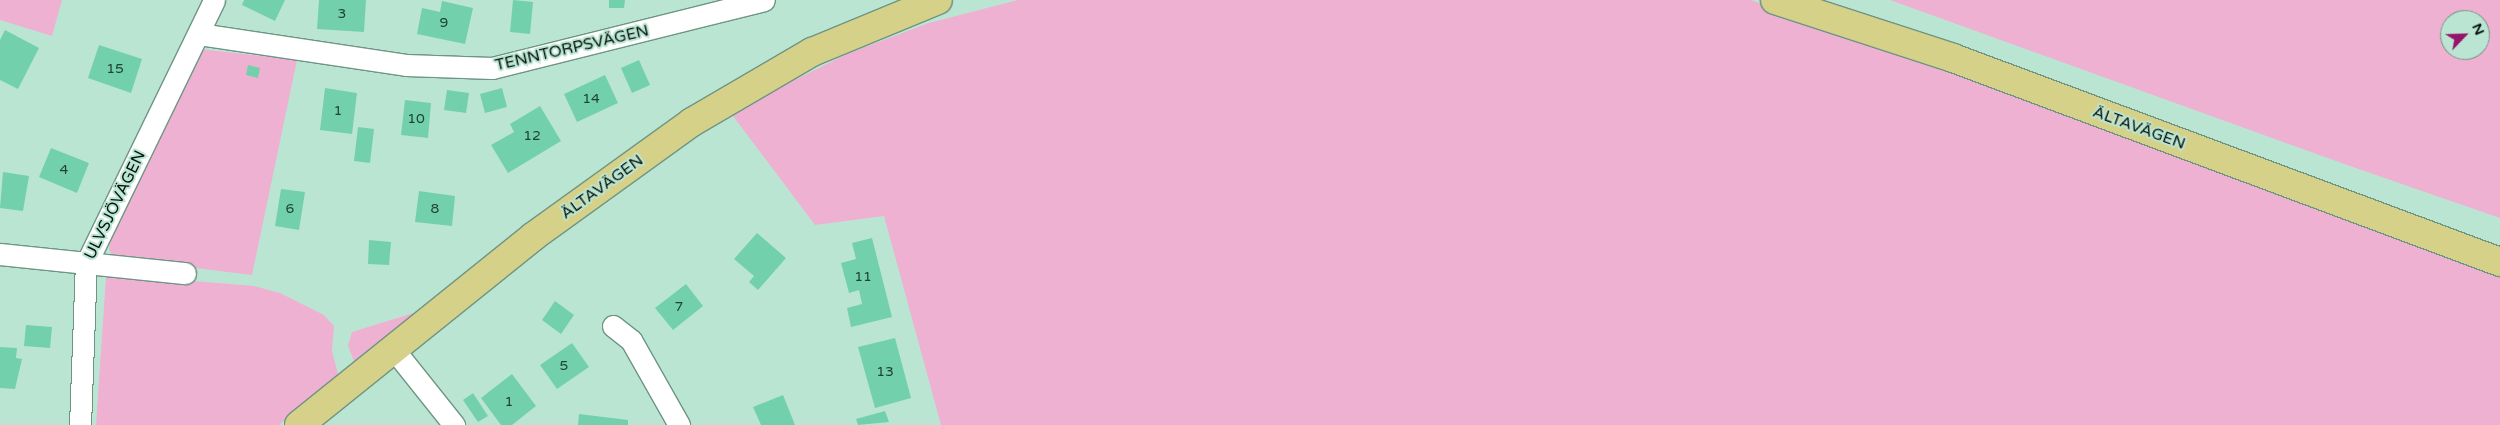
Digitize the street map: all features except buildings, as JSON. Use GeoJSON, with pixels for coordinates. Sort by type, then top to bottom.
{"type":"FeatureCollection","features":[{"type":"Feature","properties":{"kind":"main road","name":"ÄLTAVÄGEN"},"geometry":{"type":"LineString","coordinates":[[299,425],[395,350],[534,236],[692,122],[812,52],[938,0]]}},
{"type":"Feature","properties":{"kind":"main road","name":"ÄLTAVÄGEN"},"geometry":{"type":"LineString","coordinates":[[1775,0],[1953,58],[2500,262]]}},
{"type":"Feature","properties":{"kind":"street","name":"ULVSJÖVÄGEN"},"geometry":{"type":"LineString","coordinates":[[80,425],[86,264],[214,0]]}},
{"type":"Feature","properties":{"kind":"street","name":"TENNTORPSVÄGEN"},"geometry":{"type":"LineString","coordinates":[[199,34],[406,64],[492,68],[764,0]]}},
{"type":"Feature","properties":{"kind":"street"},"geometry":{"type":"LineString","coordinates":[[0,254],[185,273]]}},
{"type":"Feature","properties":{"kind":"street"},"geometry":{"type":"LineString","coordinates":[[613,326],[630,340],[679,425]]}},
{"type":"Feature","properties":{"kind":"street"},"geometry":{"type":"LineString","coordinates":[[395,350],[454,425]]}},
{"type":"Feature","properties":{"kind":"shaded area"},"geometry":{"type":"Polygon","coordinates":[[[0,0],[62,0],[52,36],[0,20],[0,0]]]}},
{"type":"Feature","properties":{"kind":"shaded area"},"geometry":{"type":"Polygon","coordinates":[[[1018,0],[1751,0],[2500,270],[2500,425],[941,425],[884,216],[815,225],[730,112],[847,54],[929,23],[1018,0]]]}},
{"type":"Feature","properties":{"kind":"shaded area"},"geometry":{"type":"Polygon","coordinates":[[[1890,0],[2500,0],[2500,218],[2350,166],[1890,0]]]}},
{"type":"Feature","properties":{"kind":"shaded area"},"geometry":{"type":"Polygon","coordinates":[[[200,49],[297,60],[252,275],[114,258],[109,250],[110,241],[200,49]]]}},
{"type":"Feature","properties":{"kind":"shaded area"},"geometry":{"type":"Polygon","coordinates":[[[109,274],[254,286],[280,293],[324,315],[334,326],[332,351],[338,374],[279,425],[96,425],[106,277],[109,274]]]}},
{"type":"Feature","properties":{"kind":"shaded area"},"geometry":{"type":"Polygon","coordinates":[[[420,311],[354,362],[348,345],[352,332],[420,311]]]}}]}
